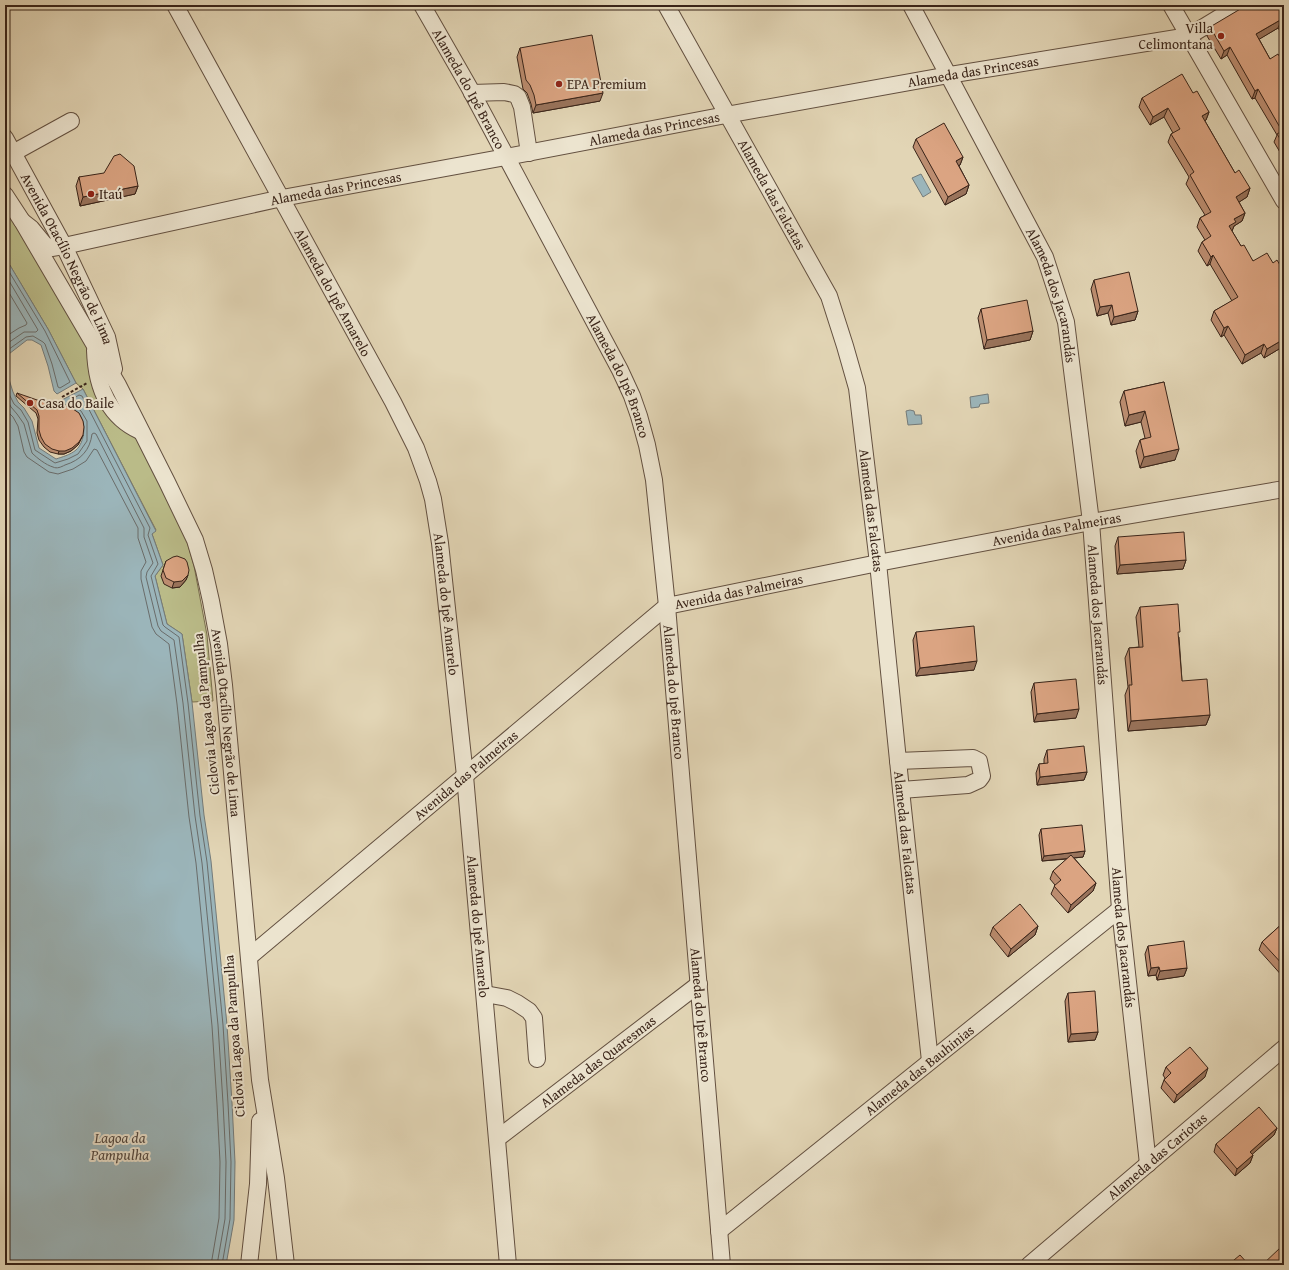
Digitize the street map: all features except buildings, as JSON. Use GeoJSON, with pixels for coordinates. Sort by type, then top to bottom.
{"type":"FeatureCollection","features":[{"type":"Feature","properties":{"kind":"street","name":"Alameda do Ipê Amarelo"},"geometry":{"type":"LineString","coordinates":[[175,5],[394,402],[416,448],[428,481],[440,543],[465,776],[508,1265]]}},
{"type":"Feature","properties":{"kind":"street","name":"Alameda do Ipê Branco"},"geometry":{"type":"LineString","coordinates":[[422,5],[472,94],[620,370],[632,396],[647,444],[654,480],[667,606],[722,1265]]}},
{"type":"Feature","properties":{"kind":"street","name":"Alameda das Falcatas"},"geometry":{"type":"LineString","coordinates":[[666,5],[828,296],[843,339],[857,388],[878,563],[930,1061]]}},
{"type":"Feature","properties":{"kind":"street","name":"Alameda dos Jacarandás"},"geometry":{"type":"LineString","coordinates":[[911,5],[1045,257],[1066,322],[1091,522],[1120,909],[1148,1164]]}},
{"type":"Feature","properties":{"kind":"street"},"geometry":{"type":"LineString","coordinates":[[1171,5],[1284,201]]}},
{"type":"Feature","properties":{"kind":"street","name":"Alameda das Princesas"},"geometry":{"type":"LineString","coordinates":[[22,221],[31,228],[45,245],[53,248],[282,198],[726,115],[949,75],[1189,36],[1240,5]]}},
{"type":"Feature","properties":{"kind":"street"},"geometry":{"type":"LineString","coordinates":[[472,94],[504,92],[514,94],[518,97],[522,107],[529,153]]}},
{"type":"Feature","properties":{"kind":"street"},"geometry":{"type":"LineString","coordinates":[[13,153],[71,121]]}},
{"type":"Feature","properties":{"kind":"street","name":"Avenida Otacílio Negrão de Lima"},"geometry":{"type":"LineString","coordinates":[[5,138],[64,246],[107,337],[118,385]]}},
{"type":"Feature","properties":{"kind":"street","name":"Avenida Otacílio Negrão de Lima"},"geometry":{"type":"LineString","coordinates":[[5,195],[22,221],[118,385],[194,540],[204,570],[219,644],[224,685],[260,1080],[276,1178],[286,1265]]}},
{"type":"Feature","properties":{"kind":"street"},"geometry":{"type":"LineString","coordinates":[[95,346],[99,381],[106,400],[116,414],[130,426],[142,432]]}},
{"type":"Feature","properties":{"kind":"street","name":"Avenida das Palmeiras"},"geometry":{"type":"LineString","coordinates":[[1229,498],[1284,480]]}},
{"type":"Feature","properties":{"kind":"street","name":"Avenida das Palmeiras"},"geometry":{"type":"LineString","coordinates":[[249,957],[667,606],[1091,522],[1284,489]]}},
{"type":"Feature","properties":{"kind":"street"},"geometry":{"type":"LineString","coordinates":[[898,761],[973,758],[979,761],[982,776],[979,780],[968,785],[901,790]]}},
{"type":"Feature","properties":{"kind":"street","name":"Alameda das Bauhinias"},"geometry":{"type":"LineString","coordinates":[[719,1231],[1120,909]]}},
{"type":"Feature","properties":{"kind":"street","name":"Alameda das Quaresmas"},"geometry":{"type":"LineString","coordinates":[[498,1138],[699,984]]}},
{"type":"Feature","properties":{"kind":"street"},"geometry":{"type":"LineString","coordinates":[[485,994],[507,998],[530,1011],[534,1018],[537,1059]]}},
{"type":"Feature","properties":{"kind":"street","name":"Alameda das Cariotas"},"geometry":{"type":"LineString","coordinates":[[1029,1265],[1284,1048]]}},
{"type":"Feature","properties":{"kind":"street","name":"Avenida Otacílio Negrão de Lima"},"geometry":{"type":"LineString","coordinates":[[249,1265],[258,1184],[260,1080]]}},
{"type":"Feature","properties":{"kind":"path"},"geometry":{"type":"LineString","coordinates":[[62,397],[87,383]]}},
{"type":"Feature","properties":{"kind":"green space"},"geometry":{"type":"Polygon","coordinates":[[[5,195],[94,354],[182,524],[194,566],[207,635],[213,701],[192,702],[182,634],[167,624],[155,576],[163,565],[152,534],[156,530],[83,389],[76,383],[48,329],[5,257],[5,195]]]}},
{"type":"Feature","properties":{"kind":"water"},"geometry":{"type":"Polygon","coordinates":[[[921,174],[931,192],[923,197],[912,178],[921,174]]]}},
{"type":"Feature","properties":{"kind":"water"},"geometry":{"type":"Polygon","coordinates":[[[5,257],[48,329],[76,383],[57,394],[54,391],[41,345],[32,340],[27,340],[5,357],[5,257]]]}},
{"type":"Feature","properties":{"kind":"water","name":"Lagoa da Pampulha"},"geometry":{"type":"Polygon","coordinates":[[[5,359],[7,373],[13,392],[18,402],[24,408],[32,421],[39,448],[56,459],[74,452],[79,446],[83,437],[84,427],[81,417],[78,413],[60,401],[83,389],[156,531],[152,534],[163,565],[155,576],[167,624],[182,634],[192,702],[204,815],[211,861],[227,1025],[235,1162],[234,1220],[226,1265],[5,1265],[5,359]]]}},
{"type":"Feature","properties":{"kind":"water"},"geometry":{"type":"Polygon","coordinates":[[[988,394],[989,403],[980,404],[979,407],[971,408],[970,397],[988,394]]]}},
{"type":"Feature","properties":{"kind":"water"},"geometry":{"type":"Polygon","coordinates":[[[906,411],[914,411],[915,415],[921,415],[922,424],[908,425],[906,411]]]}},
{"type":"Feature","properties":{"kind":"place","name":"Villa Celimontana"},"geometry":{"type":"Point","coordinates":[1221,36]}},
{"type":"Feature","properties":{"kind":"place","name":"EPA Premium"},"geometry":{"type":"Point","coordinates":[559,84]}},
{"type":"Feature","properties":{"kind":"place","name":"Itaú"},"geometry":{"type":"Point","coordinates":[91,194]}},
{"type":"Feature","properties":{"kind":"place","name":"Casa do Baile"},"geometry":{"type":"Point","coordinates":[30,403]}}]}
